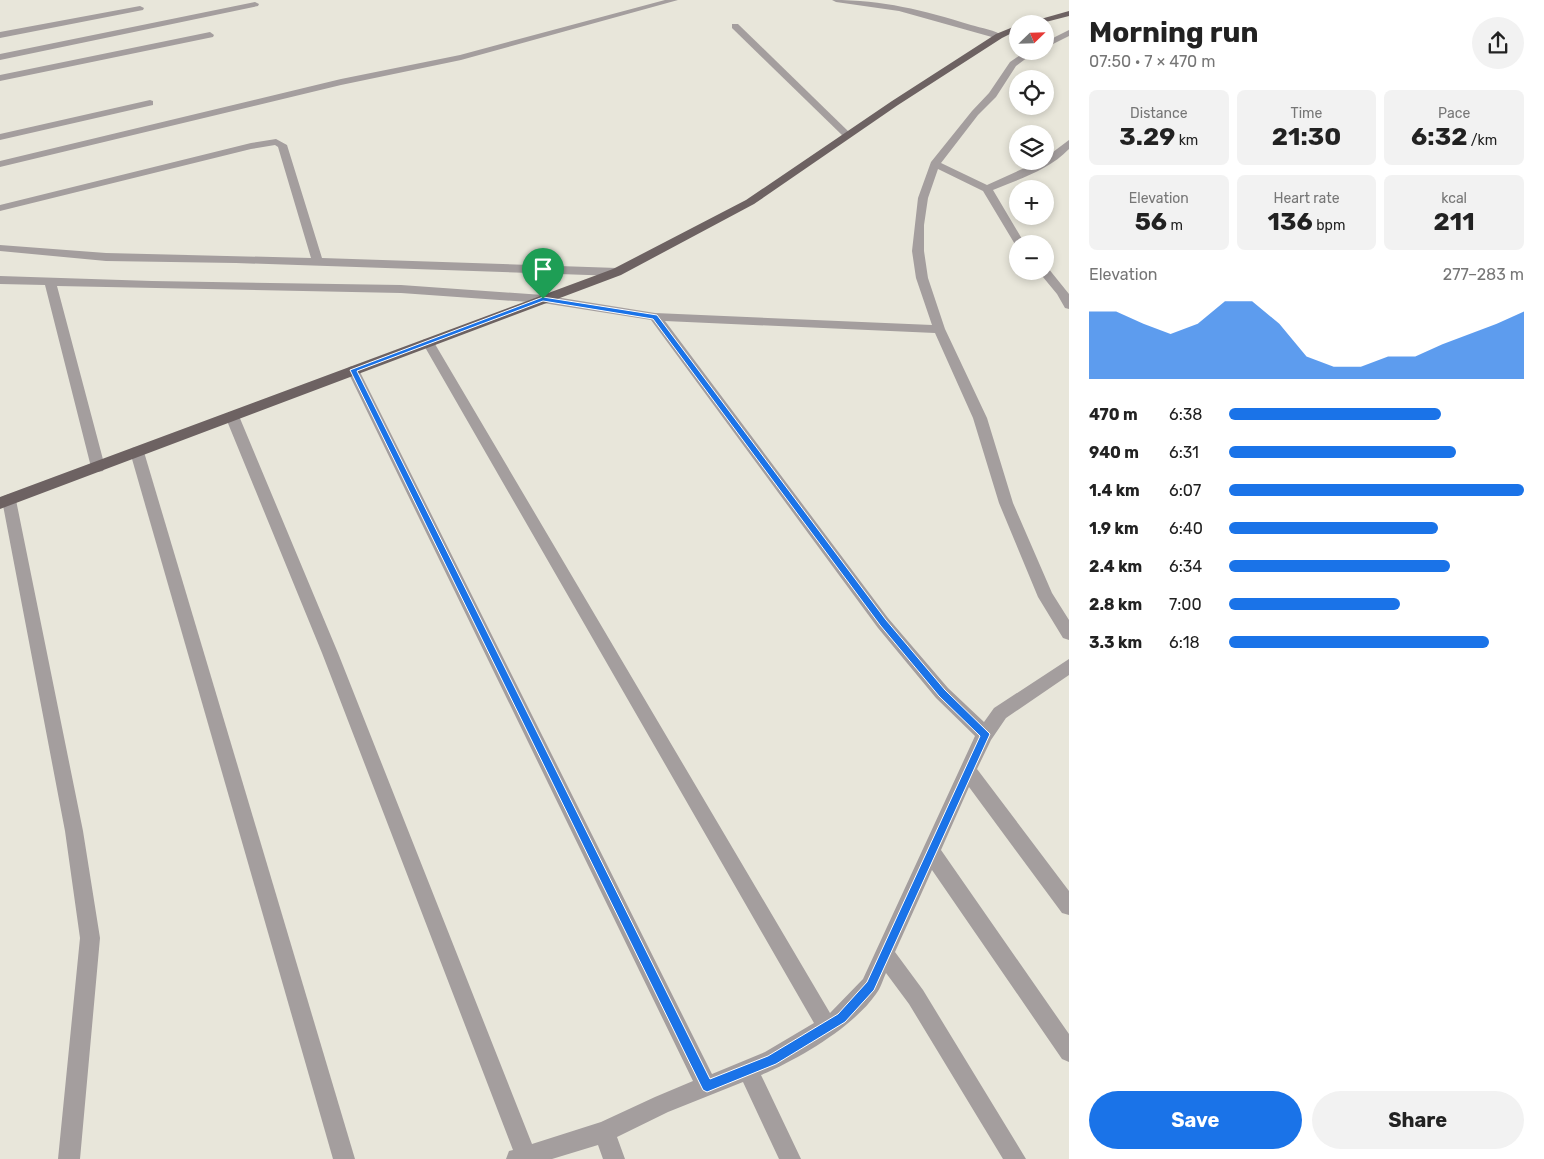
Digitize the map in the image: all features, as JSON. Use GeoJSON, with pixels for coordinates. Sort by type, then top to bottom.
{"type":"FeatureCollection","features":[{"type":"Feature","properties":{"kind":"main road"},"geometry":{"type":"LineString","coordinates":[[1054,17],[1069,13]]}},
{"type":"Feature","properties":{"kind":"main road"},"geometry":{"type":"LineString","coordinates":[[4,502],[617,272],[750,202],[847,135],[1009,32]]}},
{"type":"Feature","properties":{"kind":"street"},"geometry":{"type":"LineString","coordinates":[[0,164],[341,82],[461,58],[674,0]]}},
{"type":"Feature","properties":{"kind":"street"},"geometry":{"type":"LineString","coordinates":[[836,0],[866,0],[899,7],[1000,36]]}},
{"type":"Feature","properties":{"kind":"street"},"geometry":{"type":"LineString","coordinates":[[0,58],[255,4]]}},
{"type":"Feature","properties":{"kind":"street"},"geometry":{"type":"LineString","coordinates":[[0,35],[140,8]]}},
{"type":"Feature","properties":{"kind":"street"},"geometry":{"type":"LineString","coordinates":[[735,26],[847,135]]}},
{"type":"Feature","properties":{"kind":"street"},"geometry":{"type":"LineString","coordinates":[[1054,40],[1069,33]]}},
{"type":"Feature","properties":{"kind":"street"},"geometry":{"type":"LineString","coordinates":[[0,78],[210,35]]}},
{"type":"Feature","properties":{"kind":"street"},"geometry":{"type":"LineString","coordinates":[[1019,60],[1013,64],[993,95],[975,113],[935,164],[923,198],[918,251],[922,278],[939,329],[980,418],[1006,503],[1046,597],[1069,633]]}},
{"type":"Feature","properties":{"kind":"street"},"geometry":{"type":"LineString","coordinates":[[0,137],[150,103]]}},
{"type":"Feature","properties":{"kind":"street"},"geometry":{"type":"LineString","coordinates":[[0,208],[251,146],[276,142],[282,145],[318,262]]}},
{"type":"Feature","properties":{"kind":"street"},"geometry":{"type":"LineString","coordinates":[[987,189],[1025,173],[1062,151],[1069,142]]}},
{"type":"Feature","properties":{"kind":"street"},"geometry":{"type":"LineString","coordinates":[[935,164],[987,189],[1015,235]]}},
{"type":"Feature","properties":{"kind":"street"},"geometry":{"type":"LineString","coordinates":[[0,248],[106,257],[617,272]]}},
{"type":"Feature","properties":{"kind":"street"},"geometry":{"type":"LineString","coordinates":[[0,280],[152,285],[401,289],[543,299],[655,317],[939,329]]}},
{"type":"Feature","properties":{"kind":"street"},"geometry":{"type":"LineString","coordinates":[[1052,280],[1062,292],[1069,305]]}},
{"type":"Feature","properties":{"kind":"street"},"geometry":{"type":"LineString","coordinates":[[50,281],[98,467]]}},
{"type":"Feature","properties":{"kind":"street"},"geometry":{"type":"LineString","coordinates":[[655,317],[883,623],[942,693],[985,734]]}},
{"type":"Feature","properties":{"kind":"street"},"geometry":{"type":"LineString","coordinates":[[428,342],[827,1027]]}},
{"type":"Feature","properties":{"kind":"street"},"geometry":{"type":"LineString","coordinates":[[353,370],[707,1086]]}},
{"type":"Feature","properties":{"kind":"street"},"geometry":{"type":"LineString","coordinates":[[232,416],[330,652],[523,1158],[604,1132],[662,1104],[772,1060],[842,1018],[870,986],[985,734],[1000,713],[1069,666]]}},
{"type":"Feature","properties":{"kind":"street"},"geometry":{"type":"LineString","coordinates":[[137,452],[344,1159]]}},
{"type":"Feature","properties":{"kind":"street"},"geometry":{"type":"LineString","coordinates":[[4,502],[74,831],[90,938],[69,1159]]}},
{"type":"Feature","properties":{"kind":"street"},"geometry":{"type":"LineString","coordinates":[[968,772],[1069,906]]}},
{"type":"Feature","properties":{"kind":"street"},"geometry":{"type":"LineString","coordinates":[[931,852],[1069,1052]]}},
{"type":"Feature","properties":{"kind":"street"},"geometry":{"type":"LineString","coordinates":[[884,954],[916,997],[1015,1159]]}},
{"type":"Feature","properties":{"kind":"street"},"geometry":{"type":"LineString","coordinates":[[748,1069],[790,1159]]}},
{"type":"Feature","properties":{"kind":"street"},"geometry":{"type":"LineString","coordinates":[[604,1132],[614,1159]]}},
{"type":"Feature","properties":{"kind":"route"},"geometry":{"type":"LineString","coordinates":[[543,299],[655,317],[883,623],[942,693],[985,734],[870,986],[842,1018],[772,1060],[707,1086],[353,370],[543,299]]}}]}
